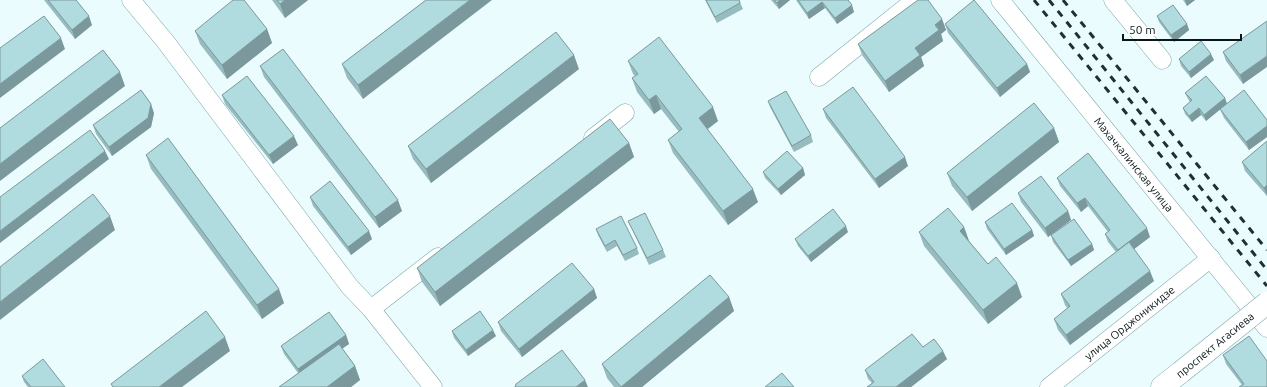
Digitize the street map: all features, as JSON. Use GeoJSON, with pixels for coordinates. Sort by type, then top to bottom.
{"type":"FeatureCollection","features":[{"type":"Feature","properties":{"kind":"main road","name":"проспект Агасиева"},"geometry":{"type":"LineString","coordinates":[[1162,387],[1267,303]]}},
{"type":"Feature","properties":{"kind":"street"},"geometry":{"type":"LineString","coordinates":[[131,0],[165,41],[350,287],[371,309],[433,387]]}},
{"type":"Feature","properties":{"kind":"street"},"geometry":{"type":"LineString","coordinates":[[818,77],[915,0]]}},
{"type":"Feature","properties":{"kind":"street","name":"Махачкалинская улица"},"geometry":{"type":"LineString","coordinates":[[1000,0],[1267,328]]}},
{"type":"Feature","properties":{"kind":"street"},"geometry":{"type":"LineString","coordinates":[[1113,0],[1162,60]]}},
{"type":"Feature","properties":{"kind":"street"},"geometry":{"type":"LineString","coordinates":[[581,147],[625,113]]}},
{"type":"Feature","properties":{"kind":"street"},"geometry":{"type":"LineString","coordinates":[[371,309],[448,249]]}},
{"type":"Feature","properties":{"kind":"street","name":"улица Орджоникидзе"},"geometry":{"type":"LineString","coordinates":[[1049,387],[1211,258]]}},
{"type":"Feature","properties":{"kind":"building"},"geometry":{"type":"Polygon","coordinates":[[[48,0],[76,0],[89,16],[72,30],[48,0]]]}},
{"type":"Feature","properties":{"kind":"building"},"geometry":{"type":"Polygon","coordinates":[[[233,0],[244,0],[267,29],[222,65],[195,31],[233,0]]]}},
{"type":"Feature","properties":{"kind":"building"},"geometry":{"type":"Polygon","coordinates":[[[277,0],[285,0],[280,4],[277,0]]]}},
{"type":"Feature","properties":{"kind":"building"},"geometry":{"type":"Polygon","coordinates":[[[426,0],[470,0],[358,85],[342,64],[426,0]]]}},
{"type":"Feature","properties":{"kind":"building"},"geometry":{"type":"Polygon","coordinates":[[[706,0],[739,0],[740,3],[715,17],[706,0]]]}},
{"type":"Feature","properties":{"kind":"building"},"geometry":{"type":"Polygon","coordinates":[[[798,0],[848,0],[852,5],[835,18],[822,2],[807,13],[798,0]]]}},
{"type":"Feature","properties":{"kind":"building"},"geometry":{"type":"Polygon","coordinates":[[[918,0],[928,0],[942,19],[935,25],[939,30],[915,48],[920,55],[885,81],[858,44],[918,0]]]}},
{"type":"Feature","properties":{"kind":"building"},"geometry":{"type":"Polygon","coordinates":[[[974,0],[1027,64],[997,88],[945,24],[974,0]]]}},
{"type":"Feature","properties":{"kind":"building"},"geometry":{"type":"Polygon","coordinates":[[[1173,5],[1187,24],[1171,35],[1157,16],[1173,5]]]}},
{"type":"Feature","properties":{"kind":"building"},"geometry":{"type":"Polygon","coordinates":[[[44,16],[61,38],[0,84],[0,48],[44,16]]]}},
{"type":"Feature","properties":{"kind":"building"},"geometry":{"type":"Polygon","coordinates":[[[1267,21],[1267,56],[1240,75],[1223,52],[1267,21]]]}},
{"type":"Feature","properties":{"kind":"building"},"geometry":{"type":"Polygon","coordinates":[[[556,32],[574,55],[426,169],[408,146],[556,32]]]}},
{"type":"Feature","properties":{"kind":"building"},"geometry":{"type":"Polygon","coordinates":[[[659,37],[713,107],[699,118],[753,189],[723,211],[668,140],[682,129],[656,95],[649,100],[632,78],[638,74],[628,61],[659,37]]]}},
{"type":"Feature","properties":{"kind":"building"},"geometry":{"type":"Polygon","coordinates":[[[1201,41],[1211,54],[1189,72],[1179,59],[1201,41]]]}},
{"type":"Feature","properties":{"kind":"building"},"geometry":{"type":"Polygon","coordinates":[[[283,49],[398,200],[375,217],[260,66],[283,49]]]}},
{"type":"Feature","properties":{"kind":"building"},"geometry":{"type":"Polygon","coordinates":[[[103,50],[120,72],[0,164],[0,128],[103,50]]]}},
{"type":"Feature","properties":{"kind":"building"},"geometry":{"type":"Polygon","coordinates":[[[247,76],[294,136],[269,155],[222,95],[247,76]]]}},
{"type":"Feature","properties":{"kind":"building"},"geometry":{"type":"Polygon","coordinates":[[[1206,76],[1225,98],[1204,115],[1199,108],[1189,116],[1183,108],[1192,100],[1185,93],[1206,76]]]}},
{"type":"Feature","properties":{"kind":"building"},"geometry":{"type":"Polygon","coordinates":[[[853,87],[905,157],[875,179],[823,109],[853,87]]]}},
{"type":"Feature","properties":{"kind":"building"},"geometry":{"type":"Polygon","coordinates":[[[141,90],[151,104],[148,118],[109,147],[93,125],[141,90]]]}},
{"type":"Feature","properties":{"kind":"building"},"geometry":{"type":"Polygon","coordinates":[[[1244,90],[1267,120],[1267,126],[1246,142],[1220,109],[1244,90]]]}},
{"type":"Feature","properties":{"kind":"building"},"geometry":{"type":"Polygon","coordinates":[[[786,91],[811,135],[792,146],[768,101],[786,91]]]}},
{"type":"Feature","properties":{"kind":"building"},"geometry":{"type":"Polygon","coordinates":[[[1034,103],[1054,128],[967,197],[947,173],[1034,103]]]}},
{"type":"Feature","properties":{"kind":"building"},"geometry":{"type":"Polygon","coordinates":[[[610,119],[629,143],[435,292],[417,268],[610,119]]]}},
{"type":"Feature","properties":{"kind":"building"},"geometry":{"type":"Polygon","coordinates":[[[90,130],[105,151],[0,231],[0,197],[90,130]]]}},
{"type":"Feature","properties":{"kind":"building"},"geometry":{"type":"Polygon","coordinates":[[[168,138],[279,289],[257,305],[146,155],[168,138]]]}},
{"type":"Feature","properties":{"kind":"building"},"geometry":{"type":"Polygon","coordinates":[[[1267,141],[1267,185],[1264,188],[1242,162],[1267,141]]]}},
{"type":"Feature","properties":{"kind":"building"},"geometry":{"type":"Polygon","coordinates":[[[787,151],[803,168],[778,189],[763,172],[787,151]]]}},
{"type":"Feature","properties":{"kind":"building"},"geometry":{"type":"Polygon","coordinates":[[[1088,153],[1147,228],[1118,250],[1105,234],[1110,230],[1085,198],[1077,203],[1057,178],[1088,153]]]}},
{"type":"Feature","properties":{"kind":"building"},"geometry":{"type":"Polygon","coordinates":[[[1041,176],[1068,211],[1045,228],[1018,193],[1041,176]]]}},
{"type":"Feature","properties":{"kind":"building"},"geometry":{"type":"Polygon","coordinates":[[[330,181],[369,231],[348,247],[310,197],[330,181]]]}},
{"type":"Feature","properties":{"kind":"building"},"geometry":{"type":"Polygon","coordinates":[[[93,194],[110,216],[0,302],[0,267],[93,194]]]}},
{"type":"Feature","properties":{"kind":"building"},"geometry":{"type":"Polygon","coordinates":[[[1012,203],[1032,230],[1004,249],[985,222],[1012,203]]]}},
{"type":"Feature","properties":{"kind":"building"},"geometry":{"type":"Polygon","coordinates":[[[948,208],[964,227],[960,231],[988,264],[996,257],[1017,283],[983,310],[919,232],[948,208]]]}},
{"type":"Feature","properties":{"kind":"building"},"geometry":{"type":"Polygon","coordinates":[[[833,209],[846,226],[808,256],[795,239],[833,209]]]}},
{"type":"Feature","properties":{"kind":"building"},"geometry":{"type":"Polygon","coordinates":[[[645,213],[663,250],[647,258],[628,221],[645,213]]]}},
{"type":"Feature","properties":{"kind":"building"},"geometry":{"type":"Polygon","coordinates":[[[621,216],[637,248],[623,255],[615,240],[605,246],[596,229],[621,216]]]}},
{"type":"Feature","properties":{"kind":"building"},"geometry":{"type":"Polygon","coordinates":[[[1074,219],[1092,244],[1068,260],[1051,235],[1074,219]]]}},
{"type":"Feature","properties":{"kind":"building"},"geometry":{"type":"Polygon","coordinates":[[[1129,242],[1150,271],[1066,335],[1054,319],[1070,306],[1061,294],[1129,242]]]}},
{"type":"Feature","properties":{"kind":"building"},"geometry":{"type":"Polygon","coordinates":[[[572,263],[594,289],[519,349],[498,322],[572,263]]]}},
{"type":"Feature","properties":{"kind":"building"},"geometry":{"type":"Polygon","coordinates":[[[710,275],[729,297],[621,387],[602,364],[710,275]]]}},
{"type":"Feature","properties":{"kind":"building"},"geometry":{"type":"Polygon","coordinates":[[[206,311],[225,337],[159,387],[113,387],[111,384],[206,311]]]}},
{"type":"Feature","properties":{"kind":"building"},"geometry":{"type":"Polygon","coordinates":[[[480,311],[493,330],[466,350],[452,331],[480,311]]]}},
{"type":"Feature","properties":{"kind":"building"},"geometry":{"type":"Polygon","coordinates":[[[329,312],[346,335],[298,369],[281,346],[329,312]]]}},
{"type":"Feature","properties":{"kind":"building"},"geometry":{"type":"Polygon","coordinates":[[[912,334],[923,347],[934,339],[943,351],[896,387],[867,387],[874,382],[865,370],[912,334]]]}},
{"type":"Feature","properties":{"kind":"building"},"geometry":{"type":"Polygon","coordinates":[[[1249,336],[1267,361],[1267,387],[1239,387],[1244,384],[1223,355],[1249,336]]]}},
{"type":"Feature","properties":{"kind":"building"},"geometry":{"type":"Polygon","coordinates":[[[339,344],[355,366],[327,387],[279,387],[339,344]]]}},
{"type":"Feature","properties":{"kind":"building"},"geometry":{"type":"Polygon","coordinates":[[[562,350],[585,380],[576,387],[515,387],[516,384],[562,350]]]}},
{"type":"Feature","properties":{"kind":"building"},"geometry":{"type":"Polygon","coordinates":[[[43,359],[65,387],[31,387],[22,376],[43,359]]]}},
{"type":"Feature","properties":{"kind":"building"},"geometry":{"type":"Polygon","coordinates":[[[782,373],[794,387],[765,387],[782,373]]]}},
{"type":"Feature","properties":{"kind":"railway"},"geometry":{"type":"LineString","coordinates":[[1034,0],[1267,286]]}},
{"type":"Feature","properties":{"kind":"railway"},"geometry":{"type":"LineString","coordinates":[[1049,0],[1267,270]]}},
{"type":"Feature","properties":{"kind":"railway"},"geometry":{"type":"LineString","coordinates":[[1063,0],[1267,250]]}}]}
